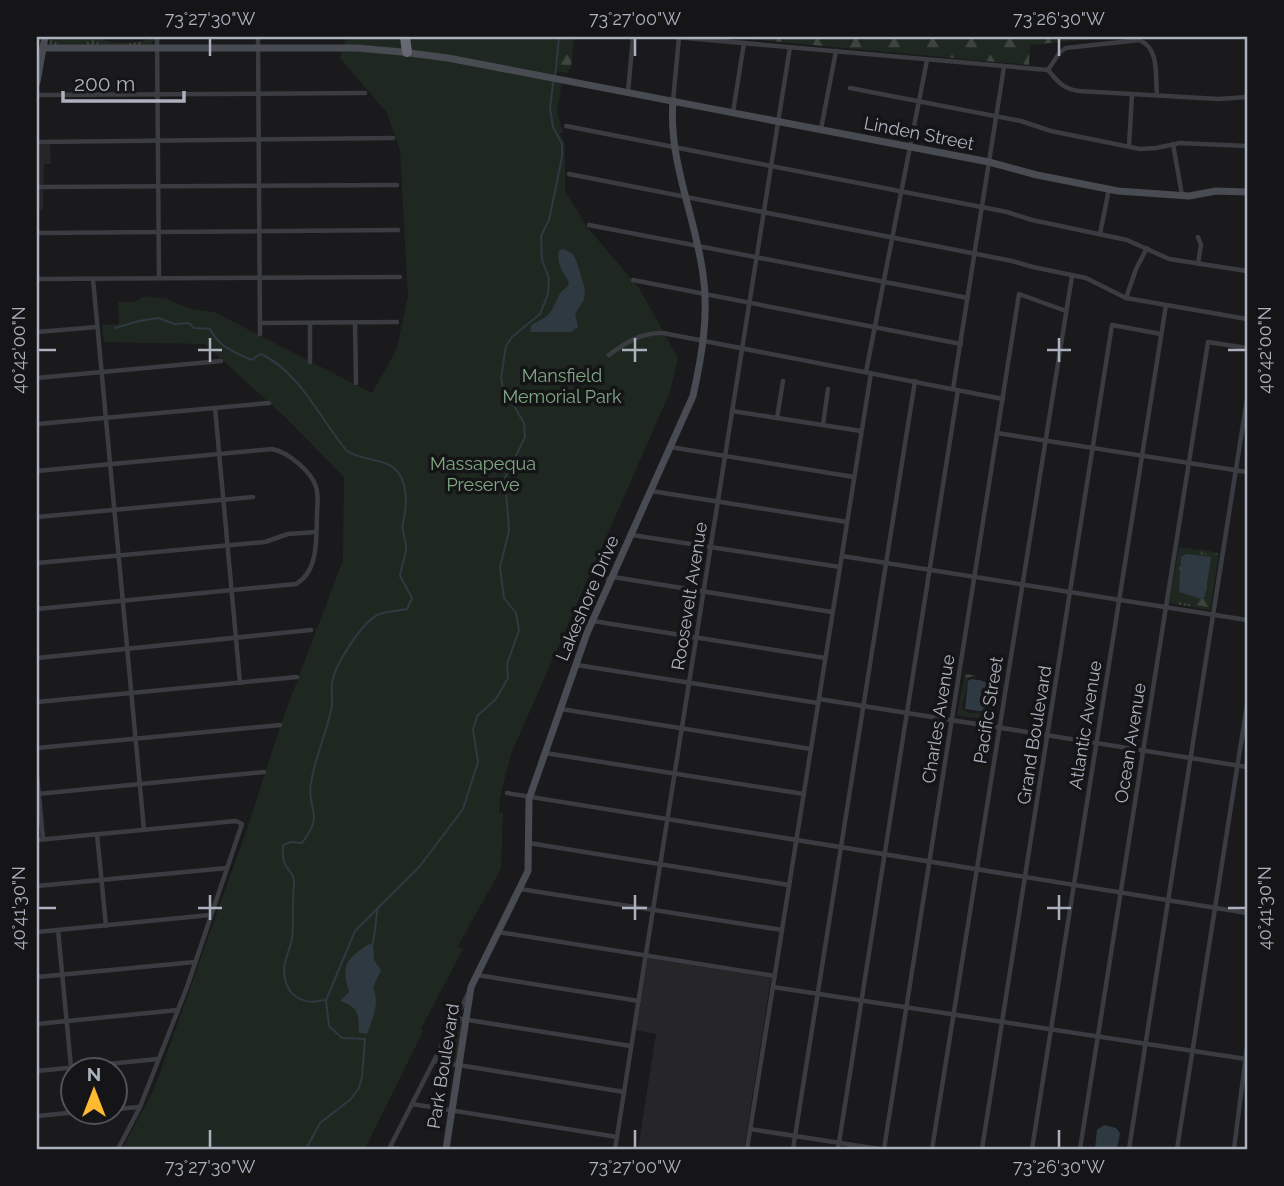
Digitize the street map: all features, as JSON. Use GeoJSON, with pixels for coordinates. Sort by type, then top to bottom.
{"type":"FeatureCollection","features":[{"type":"Feature","properties":{"kind":"highway"},"geometry":{"type":"LineString","coordinates":[[403,37],[405,52]]}},
{"type":"Feature","properties":{"kind":"street"},"geometry":{"type":"LineString","coordinates":[[37,79],[45,37]]}},
{"type":"Feature","properties":{"kind":"street"},"geometry":{"type":"LineString","coordinates":[[157,37],[159,278]]}},
{"type":"Feature","properties":{"kind":"street"},"geometry":{"type":"LineString","coordinates":[[258,37],[260,334]]}},
{"type":"Feature","properties":{"kind":"street"},"geometry":{"type":"LineString","coordinates":[[628,92],[633,37]]}},
{"type":"Feature","properties":{"kind":"street"},"geometry":{"type":"LineString","coordinates":[[677,37],[1048,70]]}},
{"type":"Feature","properties":{"kind":"street","name":"Lakeshore Drive"},"geometry":{"type":"LineString","coordinates":[[390,1148],[528,872],[530,797],[544,753],[592,621],[693,396],[704,341],[704,294],[703,273],[671,126],[677,37]]}},
{"type":"Feature","properties":{"kind":"street"},"geometry":{"type":"LineString","coordinates":[[1048,70],[1060,52],[1066,48],[1139,40],[1153,51],[1157,95]]}},
{"type":"Feature","properties":{"kind":"street"},"geometry":{"type":"LineString","coordinates":[[733,112],[744,43]]}},
{"type":"Feature","properties":{"kind":"street","name":"Roosevelt Avenue"},"geometry":{"type":"LineString","coordinates":[[615,1149],[790,47]]}},
{"type":"Feature","properties":{"kind":"street","name":"Linden Street"},"geometry":{"type":"LineString","coordinates":[[43,48],[367,48],[405,52],[821,129],[1110,189],[1196,196],[1216,191],[1247,192]]}},
{"type":"Feature","properties":{"kind":"street"},"geometry":{"type":"LineString","coordinates":[[821,129],[836,51]]}},
{"type":"Feature","properties":{"kind":"street"},"geometry":{"type":"LineString","coordinates":[[747,1149],[842,556],[874,327],[927,60]]}},
{"type":"Feature","properties":{"kind":"street"},"geometry":{"type":"LineString","coordinates":[[838,1146],[929,569],[1004,67]]}},
{"type":"Feature","properties":{"kind":"street"},"geometry":{"type":"LineString","coordinates":[[1048,70],[1060,85],[1070,90],[1219,99],[1247,97]]}},
{"type":"Feature","properties":{"kind":"street"},"geometry":{"type":"LineString","coordinates":[[850,88],[1129,146],[1150,149],[1173,144],[1247,146]]}},
{"type":"Feature","properties":{"kind":"street"},"geometry":{"type":"LineString","coordinates":[[37,95],[365,93]]}},
{"type":"Feature","properties":{"kind":"street"},"geometry":{"type":"LineString","coordinates":[[1129,146],[1132,94]]}},
{"type":"Feature","properties":{"kind":"street"},"geometry":{"type":"LineString","coordinates":[[566,126],[982,208],[1127,240],[1170,259],[1247,271]]}},
{"type":"Feature","properties":{"kind":"street"},"geometry":{"type":"LineString","coordinates":[[37,142],[393,138]]}},
{"type":"Feature","properties":{"kind":"street"},"geometry":{"type":"LineString","coordinates":[[1173,144],[1182,195]]}},
{"type":"Feature","properties":{"kind":"street"},"geometry":{"type":"LineString","coordinates":[[569,174],[975,253],[1086,278],[1126,299],[1247,319]]}},
{"type":"Feature","properties":{"kind":"street"},"geometry":{"type":"LineString","coordinates":[[37,187],[397,185]]}},
{"type":"Feature","properties":{"kind":"street"},"geometry":{"type":"LineString","coordinates":[[1100,234],[1110,189]]}},
{"type":"Feature","properties":{"kind":"street"},"geometry":{"type":"LineString","coordinates":[[589,225],[968,298]]}},
{"type":"Feature","properties":{"kind":"street"},"geometry":{"type":"LineString","coordinates":[[37,233],[398,230]]}},
{"type":"Feature","properties":{"kind":"street"},"geometry":{"type":"LineString","coordinates":[[1198,237],[1201,244],[1198,264]]}},
{"type":"Feature","properties":{"kind":"street"},"geometry":{"type":"LineString","coordinates":[[1126,299],[1136,269],[1147,248]]}},
{"type":"Feature","properties":{"kind":"street","name":"Pacific Street"},"geometry":{"type":"LineString","coordinates":[[932,1149],[1072,276]]}},
{"type":"Feature","properties":{"kind":"street"},"geometry":{"type":"LineString","coordinates":[[37,279],[400,277]]}},
{"type":"Feature","properties":{"kind":"street"},"geometry":{"type":"LineString","coordinates":[[93,279],[144,830]]}},
{"type":"Feature","properties":{"kind":"street"},"geometry":{"type":"LineString","coordinates":[[633,280],[961,344]]}},
{"type":"Feature","properties":{"kind":"street","name":"Charles Avenue"},"geometry":{"type":"LineString","coordinates":[[884,1149],[1019,294],[1066,311]]}},
{"type":"Feature","properties":{"kind":"street","name":"Atlantic Avenue"},"geometry":{"type":"LineString","coordinates":[[1032,1149],[1166,305]]}},
{"type":"Feature","properties":{"kind":"street"},"geometry":{"type":"LineString","coordinates":[[260,323],[397,322]]}},
{"type":"Feature","properties":{"kind":"street"},"geometry":{"type":"LineString","coordinates":[[310,323],[310,362]]}},
{"type":"Feature","properties":{"kind":"street"},"geometry":{"type":"LineString","coordinates":[[355,323],[356,383]]}},
{"type":"Feature","properties":{"kind":"street","name":"Grand Boulevard"},"geometry":{"type":"LineString","coordinates":[[982,1149],[1112,325],[1161,334]]}},
{"type":"Feature","properties":{"kind":"street"},"geometry":{"type":"LineString","coordinates":[[37,332],[97,327]]}},
{"type":"Feature","properties":{"kind":"street"},"geometry":{"type":"LineString","coordinates":[[609,355],[621,346],[650,333],[663,333],[1003,399]]}},
{"type":"Feature","properties":{"kind":"street","name":"Ocean Avenue"},"geometry":{"type":"LineString","coordinates":[[1080,1149],[1208,342],[1247,348]]}},
{"type":"Feature","properties":{"kind":"street"},"geometry":{"type":"LineString","coordinates":[[37,378],[221,361]]}},
{"type":"Feature","properties":{"kind":"street"},"geometry":{"type":"LineString","coordinates":[[777,418],[783,382]]}},
{"type":"Feature","properties":{"kind":"street"},"geometry":{"type":"LineString","coordinates":[[793,1149],[915,382]]}},
{"type":"Feature","properties":{"kind":"street"},"geometry":{"type":"LineString","coordinates":[[822,425],[828,389]]}},
{"type":"Feature","properties":{"kind":"street"},"geometry":{"type":"LineString","coordinates":[[1129,1149],[1247,399]]}},
{"type":"Feature","properties":{"kind":"street"},"geometry":{"type":"LineString","coordinates":[[37,424],[269,403]]}},
{"type":"Feature","properties":{"kind":"street"},"geometry":{"type":"LineString","coordinates":[[215,408],[240,682]]}},
{"type":"Feature","properties":{"kind":"street"},"geometry":{"type":"LineString","coordinates":[[732,411],[861,431]]}},
{"type":"Feature","properties":{"kind":"street"},"geometry":{"type":"LineString","coordinates":[[997,433],[1247,472]]}},
{"type":"Feature","properties":{"kind":"street"},"geometry":{"type":"LineString","coordinates":[[670,447],[854,477]]}},
{"type":"Feature","properties":{"kind":"street"},"geometry":{"type":"LineString","coordinates":[[37,471],[279,450],[308,475],[316,487],[317,532],[314,557],[308,573],[292,586],[37,609]]}},
{"type":"Feature","properties":{"kind":"street"},"geometry":{"type":"LineString","coordinates":[[650,491],[847,522]]}},
{"type":"Feature","properties":{"kind":"street"},"geometry":{"type":"LineString","coordinates":[[37,517],[253,497]]}},
{"type":"Feature","properties":{"kind":"street"},"geometry":{"type":"LineString","coordinates":[[37,563],[265,542],[288,534],[317,532]]}},
{"type":"Feature","properties":{"kind":"street"},"geometry":{"type":"LineString","coordinates":[[631,534],[839,567]]}},
{"type":"Feature","properties":{"kind":"street"},"geometry":{"type":"LineString","coordinates":[[842,556],[1247,620]]}},
{"type":"Feature","properties":{"kind":"street"},"geometry":{"type":"LineString","coordinates":[[593,572],[611,579],[832,612]]}},
{"type":"Feature","properties":{"kind":"street"},"geometry":{"type":"LineString","coordinates":[[592,621],[825,658]]}},
{"type":"Feature","properties":{"kind":"street"},"geometry":{"type":"LineString","coordinates":[[37,658],[312,630]]}},
{"type":"Feature","properties":{"kind":"street"},"geometry":{"type":"LineString","coordinates":[[576,665],[863,706],[1247,767]]}},
{"type":"Feature","properties":{"kind":"street"},"geometry":{"type":"LineString","coordinates":[[37,702],[297,677]]}},
{"type":"Feature","properties":{"kind":"street"},"geometry":{"type":"LineString","coordinates":[[1177,1149],[1247,705]]}},
{"type":"Feature","properties":{"kind":"street"},"geometry":{"type":"LineString","coordinates":[[560,709],[811,749]]}},
{"type":"Feature","properties":{"kind":"street"},"geometry":{"type":"LineString","coordinates":[[37,748],[280,725]]}},
{"type":"Feature","properties":{"kind":"street"},"geometry":{"type":"LineString","coordinates":[[544,753],[804,794]]}},
{"type":"Feature","properties":{"kind":"street"},"geometry":{"type":"LineString","coordinates":[[38,794],[264,772]]}},
{"type":"Feature","properties":{"kind":"street"},"geometry":{"type":"LineString","coordinates":[[37,775],[40,840],[241,822],[242,828],[178,1010],[139,1107],[118,1149]]}},
{"type":"Feature","properties":{"kind":"street"},"geometry":{"type":"LineString","coordinates":[[507,793],[1247,913]]}},
{"type":"Feature","properties":{"kind":"street"},"geometry":{"type":"LineString","coordinates":[[97,834],[106,926]]}},
{"type":"Feature","properties":{"kind":"street"},"geometry":{"type":"LineString","coordinates":[[529,844],[789,885]]}},
{"type":"Feature","properties":{"kind":"street"},"geometry":{"type":"LineString","coordinates":[[37,886],[227,868]]}},
{"type":"Feature","properties":{"kind":"street"},"geometry":{"type":"LineString","coordinates":[[520,889],[782,930]]}},
{"type":"Feature","properties":{"kind":"street"},"geometry":{"type":"LineString","coordinates":[[37,932],[211,915]]}},
{"type":"Feature","properties":{"kind":"street"},"geometry":{"type":"LineString","coordinates":[[58,930],[70,1056]]}},
{"type":"Feature","properties":{"kind":"street"},"geometry":{"type":"LineString","coordinates":[[498,932],[775,976]]}},
{"type":"Feature","properties":{"kind":"street"},"geometry":{"type":"LineString","coordinates":[[37,977],[195,962]]}},
{"type":"Feature","properties":{"kind":"street"},"geometry":{"type":"LineString","coordinates":[[477,975],[639,1001]]}},
{"type":"Feature","properties":{"kind":"street","name":"Park Boulevard"},"geometry":{"type":"LineString","coordinates":[[446,1149],[471,987]]}},
{"type":"Feature","properties":{"kind":"street"},"geometry":{"type":"LineString","coordinates":[[773,987],[1246,1059]]}},
{"type":"Feature","properties":{"kind":"street"},"geometry":{"type":"LineString","coordinates":[[37,1024],[178,1010]]}},
{"type":"Feature","properties":{"kind":"street"},"geometry":{"type":"LineString","coordinates":[[456,1018],[631,1046]]}},
{"type":"Feature","properties":{"kind":"street"},"geometry":{"type":"LineString","coordinates":[[1234,1149],[1245,1086],[1247,1047]]}},
{"type":"Feature","properties":{"kind":"street"},"geometry":{"type":"LineString","coordinates":[[130,1062],[159,1059]]}},
{"type":"Feature","properties":{"kind":"street"},"geometry":{"type":"LineString","coordinates":[[434,1061],[624,1092]]}},
{"type":"Feature","properties":{"kind":"street"},"geometry":{"type":"LineString","coordinates":[[37,1071],[60,1068]]}},
{"type":"Feature","properties":{"kind":"street"},"geometry":{"type":"LineString","coordinates":[[412,1104],[617,1137]]}},
{"type":"Feature","properties":{"kind":"street"},"geometry":{"type":"LineString","coordinates":[[130,1108],[139,1107]]}},
{"type":"Feature","properties":{"kind":"street"},"geometry":{"type":"LineString","coordinates":[[37,1116],[60,1114]]}},
{"type":"Feature","properties":{"kind":"street"},"geometry":{"type":"LineString","coordinates":[[750,1129],[838,1146],[879,1149]]}},
{"type":"Feature","properties":{"kind":"street"},"geometry":{"type":"LineString","coordinates":[[390,1148],[401,1149]]}},
{"type":"Feature","properties":{"kind":"shaded area"},"geometry":{"type":"Polygon","coordinates":[[[37,144],[50,144],[51,164],[44,164],[43,210],[37,210],[37,144]]]}},
{"type":"Feature","properties":{"kind":"shaded area"},"geometry":{"type":"Polygon","coordinates":[[[564,249],[573,254],[585,289],[584,300],[575,314],[578,327],[571,332],[530,332],[531,325],[549,313],[559,295],[568,286],[569,282],[558,259],[559,250],[564,249]]]}},
{"type":"Feature","properties":{"kind":"shaded area"},"geometry":{"type":"Polygon","coordinates":[[[1186,554],[1211,557],[1205,597],[1201,599],[1179,592],[1181,557],[1186,554]]]}},
{"type":"Feature","properties":{"kind":"shaded area"},"geometry":{"type":"Polygon","coordinates":[[[971,679],[992,685],[988,709],[985,712],[965,709],[968,681],[971,679]]]}},
{"type":"Feature","properties":{"kind":"shaded area"},"geometry":{"type":"Polygon","coordinates":[[[369,944],[373,945],[374,960],[381,970],[373,987],[376,1005],[367,1034],[359,1033],[355,1009],[340,1001],[349,992],[347,964],[369,944]]]}},
{"type":"Feature","properties":{"kind":"shaded area"},"geometry":{"type":"Polygon","coordinates":[[[648,958],[771,978],[744,1149],[638,1149],[656,1034],[636,1030],[648,958]]]}},
{"type":"Feature","properties":{"kind":"shaded area"},"geometry":{"type":"Polygon","coordinates":[[[1104,1125],[1116,1128],[1120,1133],[1117,1149],[1095,1149],[1097,1130],[1104,1125]]]}},
{"type":"Feature","properties":{"kind":"green space"},"geometry":{"type":"Polygon","coordinates":[[[51,37],[105,37],[105,41],[123,43],[152,37],[154,40],[151,45],[53,45],[49,44],[51,37]]]}},
{"type":"Feature","properties":{"kind":"green space","name":"Massapequa Preserve"},"geometry":{"type":"Polygon","coordinates":[[[346,37],[555,37],[554,80],[562,82],[557,112],[563,132],[560,134],[565,144],[565,191],[587,227],[639,288],[678,358],[670,392],[511,754],[500,797],[499,813],[503,813],[501,869],[458,946],[463,949],[421,1029],[423,1031],[367,1145],[363,1149],[122,1149],[154,1089],[248,826],[282,721],[343,560],[344,477],[287,419],[205,344],[104,342],[102,325],[119,324],[118,302],[134,302],[145,296],[167,299],[191,309],[214,312],[372,393],[396,351],[408,297],[400,150],[387,113],[340,58],[346,37]]]}},
{"type":"Feature","properties":{"kind":"green space"},"geometry":{"type":"Polygon","coordinates":[[[409,37],[574,37],[571,67],[567,73],[409,37]]]}},
{"type":"Feature","properties":{"kind":"green space"},"geometry":{"type":"Polygon","coordinates":[[[726,37],[1112,37],[1030,45],[1029,65],[726,37]]]}},
{"type":"Feature","properties":{"kind":"green space"},"geometry":{"type":"Polygon","coordinates":[[[1179,547],[1219,553],[1210,610],[1169,603],[1179,547]]]}},
{"type":"Feature","properties":{"kind":"green space"},"geometry":{"type":"Polygon","coordinates":[[[1192,549],[1217,553],[1208,607],[1173,601],[1180,555],[1177,595],[1206,599],[1213,556],[1192,549]]]}},
{"type":"Feature","properties":{"kind":"green space"},"geometry":{"type":"Polygon","coordinates":[[[965,674],[976,676],[969,677],[962,706],[968,713],[988,713],[996,684],[999,684],[993,721],[957,715],[965,674]]]}},
{"type":"Feature","properties":{"kind":"green space"},"geometry":{"type":"Polygon","coordinates":[[[456,1018],[466,1020],[459,1065],[434,1061],[456,1018]]]}},
{"type":"Feature","properties":{"kind":"waterway"},"geometry":{"type":"LineString","coordinates":[[555,77],[559,37]]}},
{"type":"Feature","properties":{"kind":"waterway"},"geometry":{"type":"LineString","coordinates":[[306,1149],[320,1123],[351,1099],[359,1088],[362,1077],[365,1039],[342,1038],[329,1026],[326,1000],[355,931],[420,866],[463,809],[478,762],[473,730],[477,716],[496,699],[508,678],[507,664],[519,630],[516,613],[504,598],[500,567],[509,531],[505,478],[525,437],[524,423],[503,387],[501,378],[506,346],[512,337],[540,314],[548,294],[549,278],[542,260],[541,236],[549,220],[562,157],[562,144],[553,127],[550,108],[553,83]]}},
{"type":"Feature","properties":{"kind":"waterway"},"geometry":{"type":"LineString","coordinates":[[115,328],[158,318],[175,324],[189,323],[194,328],[210,329],[222,345],[251,360],[261,354],[275,362],[298,384],[347,451],[393,467],[402,479],[406,501],[402,528],[406,549],[400,576],[412,598],[407,609],[383,613],[366,624],[340,662],[332,681],[330,714],[311,783],[313,824],[302,843],[291,842],[283,845],[283,860],[294,881],[292,939],[284,967],[285,979],[296,997],[309,1001],[324,1000]]}},
{"type":"Feature","properties":{"kind":"waterway"},"geometry":{"type":"LineString","coordinates":[[372,946],[378,907]]}},
{"type":"Feature","properties":{"kind":"park label","name":"Mansfield Memorial Park"},"geometry":{"type":"Point","coordinates":[562,385]}}]}
